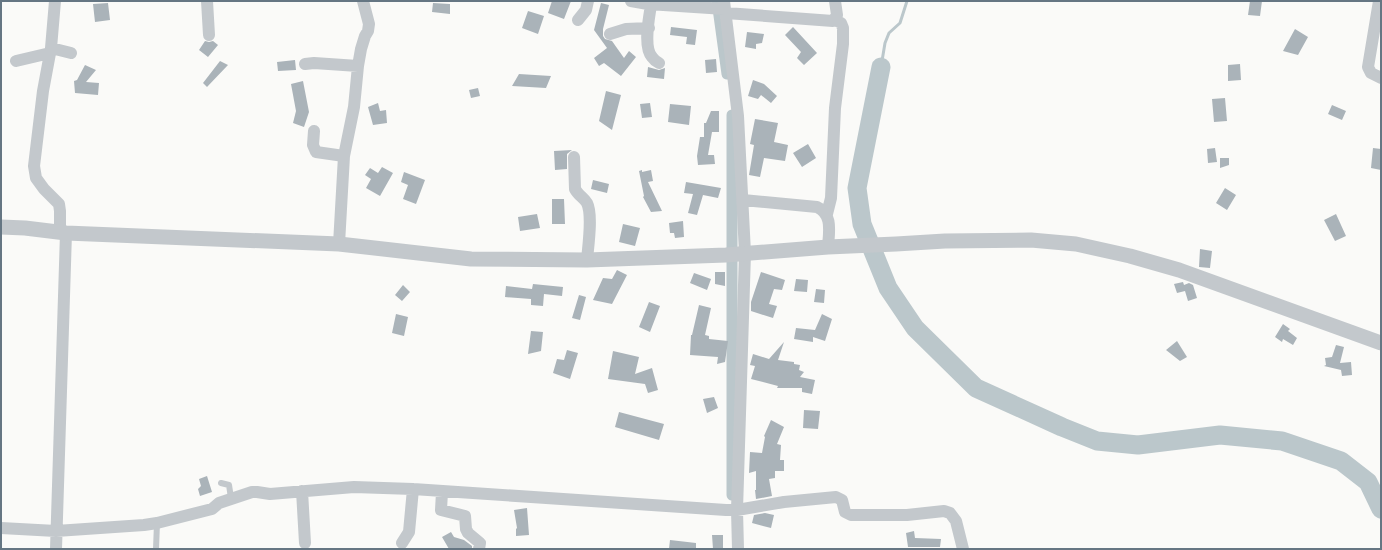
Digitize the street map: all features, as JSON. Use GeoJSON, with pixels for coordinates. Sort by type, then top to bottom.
{"type":"FeatureCollection","features":[{"type":"Feature","properties":{"kind":"street"},"geometry":{"type":"LineString","coordinates":[[55,1],[50,51],[43,91],[34,166],[36,178],[44,189],[59,204],[63,232],[56,549]]}},
{"type":"Feature","properties":{"kind":"street"},"geometry":{"type":"LineString","coordinates":[[207,1],[209,35]]}},
{"type":"Feature","properties":{"kind":"street"},"geometry":{"type":"LineString","coordinates":[[339,244],[344,156],[354,107],[361,49],[365,36],[368,32],[369,24],[363,1]]}},
{"type":"Feature","properties":{"kind":"street"},"geometry":{"type":"LineString","coordinates":[[578,20],[586,10],[588,1]]}},
{"type":"Feature","properties":{"kind":"street"},"geometry":{"type":"LineString","coordinates":[[631,1],[651,5],[725,8],[828,22],[836,20],[841,23],[843,28],[843,44],[835,108],[831,198],[827,214],[829,228],[828,247]]}},
{"type":"Feature","properties":{"kind":"street"},"geometry":{"type":"LineString","coordinates":[[835,1],[837,15],[836,20]]}},
{"type":"Feature","properties":{"kind":"street"},"geometry":{"type":"LineString","coordinates":[[1379,1],[1368,67],[1371,73],[1381,78]]}},
{"type":"Feature","properties":{"kind":"street"},"geometry":{"type":"LineString","coordinates":[[651,5],[648,28],[648,46],[652,58],[659,63]]}},
{"type":"Feature","properties":{"kind":"street"},"geometry":{"type":"LineString","coordinates":[[725,8],[738,116],[742,200],[737,254],[732,510],[738,549]]}},
{"type":"Feature","properties":{"kind":"street"},"geometry":{"type":"LineString","coordinates":[[610,34],[626,29],[648,28]]}},
{"type":"Feature","properties":{"kind":"street"},"geometry":{"type":"LineString","coordinates":[[16,61],[50,51],[71,53]]}},
{"type":"Feature","properties":{"kind":"street"},"geometry":{"type":"LineString","coordinates":[[305,64],[314,63],[358,66]]}},
{"type":"Feature","properties":{"kind":"street"},"geometry":{"type":"LineString","coordinates":[[314,131],[313,145],[316,152],[344,156]]}},
{"type":"Feature","properties":{"kind":"street"},"geometry":{"type":"LineString","coordinates":[[574,157],[575,189],[577,193],[587,202],[590,216],[587,260]]}},
{"type":"Feature","properties":{"kind":"street"},"geometry":{"type":"LineString","coordinates":[[742,200],[817,207],[827,214]]}},
{"type":"Feature","properties":{"kind":"street"},"geometry":{"type":"LineString","coordinates":[[1,227],[63,232],[339,244],[471,259],[587,260],[737,254],[945,240],[1031,240],[1076,244],[1130,256],[1179,270],[1381,343]]}},
{"type":"Feature","properties":{"kind":"street"},"geometry":{"type":"LineString","coordinates":[[1,528],[56,531],[144,525],[157,523],[212,508],[231,498],[257,492],[270,494],[354,487],[413,489],[732,510],[784,502],[836,497],[842,500],[845,512],[851,515],[894,515],[944,511],[950,512],[953,516],[963,549]]}},
{"type":"Feature","properties":{"kind":"street"},"geometry":{"type":"LineString","coordinates":[[402,543],[409,532],[413,489]]}},
{"type":"Feature","properties":{"kind":"street"},"geometry":{"type":"LineString","coordinates":[[302,491],[304,543]]}},
{"type":"Feature","properties":{"kind":"street"},"geometry":{"type":"LineString","coordinates":[[442,492],[441,510],[465,516],[466,529],[468,533],[478,541],[480,549]]}},
{"type":"Feature","properties":{"kind":"lane"},"geometry":{"type":"LineString","coordinates":[[220,483],[226,483],[229,485],[231,498]]}},
{"type":"Feature","properties":{"kind":"lane"},"geometry":{"type":"LineString","coordinates":[[156,549],[157,523]]}},
{"type":"Feature","properties":{"kind":"building"},"geometry":{"type":"Polygon","coordinates":[[[552,1],[571,1],[564,19],[548,13],[552,1]]]}},
{"type":"Feature","properties":{"kind":"building"},"geometry":{"type":"Polygon","coordinates":[[[1250,1],[1262,1],[1260,16],[1248,15],[1250,1]]]}},
{"type":"Feature","properties":{"kind":"building"},"geometry":{"type":"Polygon","coordinates":[[[108,3],[110,20],[95,22],[93,4],[108,3]]]}},
{"type":"Feature","properties":{"kind":"building"},"geometry":{"type":"Polygon","coordinates":[[[433,3],[450,4],[450,14],[432,12],[433,3]]]}},
{"type":"Feature","properties":{"kind":"building"},"geometry":{"type":"Polygon","coordinates":[[[601,3],[609,5],[603,29],[603,36],[605,39],[612,41],[624,58],[629,51],[636,57],[621,76],[604,63],[599,66],[594,58],[607,48],[594,30],[601,3]]]}},
{"type":"Feature","properties":{"kind":"building"},"geometry":{"type":"Polygon","coordinates":[[[528,11],[544,16],[538,34],[522,28],[528,11]]]}},
{"type":"Feature","properties":{"kind":"building"},"geometry":{"type":"Polygon","coordinates":[[[671,27],[697,30],[695,45],[686,44],[687,37],[670,35],[671,27]]]}},
{"type":"Feature","properties":{"kind":"building"},"geometry":{"type":"Polygon","coordinates":[[[793,27],[817,53],[804,65],[797,58],[801,52],[785,35],[793,27]]]}},
{"type":"Feature","properties":{"kind":"building"},"geometry":{"type":"Polygon","coordinates":[[[1295,29],[1308,37],[1298,55],[1283,51],[1295,29]]]}},
{"type":"Feature","properties":{"kind":"building"},"geometry":{"type":"Polygon","coordinates":[[[747,32],[764,34],[762,43],[756,44],[756,49],[745,47],[747,32]]]}},
{"type":"Feature","properties":{"kind":"building"},"geometry":{"type":"Polygon","coordinates":[[[205,41],[213,41],[218,45],[208,57],[199,50],[205,41]]]}},
{"type":"Feature","properties":{"kind":"building"},"geometry":{"type":"Polygon","coordinates":[[[716,59],[717,72],[706,73],[705,60],[716,59]]]}},
{"type":"Feature","properties":{"kind":"building"},"geometry":{"type":"Polygon","coordinates":[[[295,60],[296,70],[278,71],[277,62],[295,60]]]}},
{"type":"Feature","properties":{"kind":"building"},"geometry":{"type":"Polygon","coordinates":[[[220,61],[228,65],[207,87],[203,83],[220,61]]]}},
{"type":"Feature","properties":{"kind":"building"},"geometry":{"type":"Polygon","coordinates":[[[1240,64],[1241,80],[1228,81],[1228,65],[1240,64]]]}},
{"type":"Feature","properties":{"kind":"building"},"geometry":{"type":"Polygon","coordinates":[[[85,65],[96,70],[86,82],[99,83],[98,95],[75,93],[74,81],[77,80],[85,65]]]}},
{"type":"Feature","properties":{"kind":"building"},"geometry":{"type":"Polygon","coordinates":[[[648,67],[659,70],[665,68],[664,79],[647,77],[648,67]]]}},
{"type":"Feature","properties":{"kind":"building"},"geometry":{"type":"Polygon","coordinates":[[[519,74],[551,76],[546,88],[512,86],[519,74]]]}},
{"type":"Feature","properties":{"kind":"building"},"geometry":{"type":"Polygon","coordinates":[[[753,80],[764,84],[777,96],[771,103],[761,95],[758,99],[748,96],[753,80]]]}},
{"type":"Feature","properties":{"kind":"building"},"geometry":{"type":"Polygon","coordinates":[[[303,81],[309,112],[304,127],[293,123],[296,111],[291,84],[303,81]]]}},
{"type":"Feature","properties":{"kind":"building"},"geometry":{"type":"Polygon","coordinates":[[[478,88],[480,96],[471,98],[469,90],[478,88]]]}},
{"type":"Feature","properties":{"kind":"building"},"geometry":{"type":"Polygon","coordinates":[[[606,91],[621,95],[612,130],[599,121],[606,91]]]}},
{"type":"Feature","properties":{"kind":"building"},"geometry":{"type":"Polygon","coordinates":[[[1225,98],[1227,121],[1214,122],[1212,99],[1225,98]]]}},
{"type":"Feature","properties":{"kind":"building"},"geometry":{"type":"Polygon","coordinates":[[[378,103],[380,111],[386,110],[387,123],[373,125],[368,107],[378,103]]]}},
{"type":"Feature","properties":{"kind":"building"},"geometry":{"type":"Polygon","coordinates":[[[650,103],[652,117],[642,118],[640,104],[650,103]]]}},
{"type":"Feature","properties":{"kind":"building"},"geometry":{"type":"Polygon","coordinates":[[[670,104],[691,106],[689,125],[668,122],[670,104]]]}},
{"type":"Feature","properties":{"kind":"building"},"geometry":{"type":"Polygon","coordinates":[[[1332,105],[1346,111],[1342,120],[1328,114],[1332,105]]]}},
{"type":"Feature","properties":{"kind":"building"},"geometry":{"type":"Polygon","coordinates":[[[711,111],[719,111],[719,132],[712,132],[708,155],[714,155],[715,164],[698,165],[697,156],[700,137],[704,137],[704,123],[706,123],[711,111]]]}},
{"type":"Feature","properties":{"kind":"building"},"geometry":{"type":"Polygon","coordinates":[[[755,119],[778,123],[774,142],[788,145],[785,161],[764,158],[760,177],[749,175],[754,145],[750,144],[755,119]]]}},
{"type":"Feature","properties":{"kind":"building"},"geometry":{"type":"Polygon","coordinates":[[[808,144],[816,158],[802,167],[793,153],[808,144]]]}},
{"type":"Feature","properties":{"kind":"building"},"geometry":{"type":"Polygon","coordinates":[[[1215,148],[1217,162],[1208,163],[1207,149],[1215,148]]]}},
{"type":"Feature","properties":{"kind":"building"},"geometry":{"type":"Polygon","coordinates":[[[1373,148],[1381,149],[1381,170],[1371,168],[1373,148]]]}},
{"type":"Feature","properties":{"kind":"building"},"geometry":{"type":"Polygon","coordinates":[[[572,150],[567,154],[567,169],[555,170],[554,151],[572,150]]]}},
{"type":"Feature","properties":{"kind":"building"},"geometry":{"type":"Polygon","coordinates":[[[1220,158],[1229,158],[1229,165],[1220,168],[1220,158]]]}},
{"type":"Feature","properties":{"kind":"building"},"geometry":{"type":"Polygon","coordinates":[[[382,167],[393,173],[380,196],[366,188],[371,179],[365,175],[370,168],[378,173],[382,167]]]}},
{"type":"Feature","properties":{"kind":"building"},"geometry":{"type":"Polygon","coordinates":[[[642,170],[642,172],[651,170],[653,181],[648,182],[662,211],[651,212],[643,197],[639,171],[642,170]]]}},
{"type":"Feature","properties":{"kind":"building"},"geometry":{"type":"Polygon","coordinates":[[[404,172],[425,180],[416,204],[403,199],[408,185],[401,182],[404,172]]]}},
{"type":"Feature","properties":{"kind":"building"},"geometry":{"type":"Polygon","coordinates":[[[593,180],[609,184],[607,193],[591,189],[593,180]]]}},
{"type":"Feature","properties":{"kind":"building"},"geometry":{"type":"Polygon","coordinates":[[[686,182],[721,188],[718,198],[703,195],[697,215],[688,213],[693,194],[684,193],[686,182]]]}},
{"type":"Feature","properties":{"kind":"building"},"geometry":{"type":"Polygon","coordinates":[[[1225,188],[1236,195],[1227,210],[1216,203],[1225,188]]]}},
{"type":"Feature","properties":{"kind":"building"},"geometry":{"type":"Polygon","coordinates":[[[552,199],[564,199],[565,224],[552,224],[552,199]]]}},
{"type":"Feature","properties":{"kind":"building"},"geometry":{"type":"Polygon","coordinates":[[[537,214],[540,228],[520,231],[518,217],[537,214]]]}},
{"type":"Feature","properties":{"kind":"building"},"geometry":{"type":"Polygon","coordinates":[[[1336,214],[1346,236],[1335,241],[1324,220],[1336,214]]]}},
{"type":"Feature","properties":{"kind":"building"},"geometry":{"type":"Polygon","coordinates":[[[683,221],[684,237],[675,238],[674,233],[670,233],[669,223],[683,221]]]}},
{"type":"Feature","properties":{"kind":"building"},"geometry":{"type":"Polygon","coordinates":[[[623,224],[640,228],[635,246],[619,242],[623,224]]]}},
{"type":"Feature","properties":{"kind":"building"},"geometry":{"type":"Polygon","coordinates":[[[1200,249],[1212,251],[1210,268],[1199,267],[1200,249]]]}},
{"type":"Feature","properties":{"kind":"building"},"geometry":{"type":"Polygon","coordinates":[[[617,270],[627,275],[612,304],[593,300],[603,278],[612,279],[617,270]]]}},
{"type":"Feature","properties":{"kind":"building"},"geometry":{"type":"Polygon","coordinates":[[[715,272],[725,272],[725,286],[715,284],[715,272]]]}},
{"type":"Feature","properties":{"kind":"building"},"geometry":{"type":"Polygon","coordinates":[[[761,272],[785,280],[782,290],[774,289],[769,304],[777,306],[773,318],[751,311],[751,302],[761,272]]]}},
{"type":"Feature","properties":{"kind":"building"},"geometry":{"type":"Polygon","coordinates":[[[694,273],[711,279],[707,290],[690,283],[694,273]]]}},
{"type":"Feature","properties":{"kind":"building"},"geometry":{"type":"Polygon","coordinates":[[[796,279],[808,280],[807,292],[794,291],[796,279]]]}},
{"type":"Feature","properties":{"kind":"building"},"geometry":{"type":"Polygon","coordinates":[[[1183,282],[1184,285],[1189,283],[1193,285],[1197,298],[1188,301],[1185,291],[1177,293],[1174,284],[1183,282]]]}},
{"type":"Feature","properties":{"kind":"building"},"geometry":{"type":"Polygon","coordinates":[[[533,284],[563,287],[562,296],[544,294],[543,306],[531,305],[531,299],[505,297],[506,286],[532,289],[533,284]]]}},
{"type":"Feature","properties":{"kind":"building"},"geometry":{"type":"Polygon","coordinates":[[[403,285],[410,292],[402,301],[395,295],[403,285]]]}},
{"type":"Feature","properties":{"kind":"building"},"geometry":{"type":"Polygon","coordinates":[[[816,289],[825,290],[824,303],[814,302],[816,289]]]}},
{"type":"Feature","properties":{"kind":"building"},"geometry":{"type":"Polygon","coordinates":[[[579,295],[586,297],[580,320],[572,318],[579,295]]]}},
{"type":"Feature","properties":{"kind":"building"},"geometry":{"type":"Polygon","coordinates":[[[649,302],[660,306],[650,332],[639,327],[649,302]]]}},
{"type":"Feature","properties":{"kind":"building"},"geometry":{"type":"Polygon","coordinates":[[[699,305],[711,308],[705,335],[709,336],[709,339],[728,341],[725,362],[717,364],[718,357],[690,355],[691,335],[699,305]]]}},
{"type":"Feature","properties":{"kind":"building"},"geometry":{"type":"Polygon","coordinates":[[[396,314],[408,317],[404,336],[392,333],[396,314]]]}},
{"type":"Feature","properties":{"kind":"building"},"geometry":{"type":"Polygon","coordinates":[[[822,314],[832,319],[825,341],[813,337],[813,342],[794,339],[796,328],[815,330],[822,314]]]}},
{"type":"Feature","properties":{"kind":"building"},"geometry":{"type":"Polygon","coordinates":[[[1283,324],[1290,329],[1288,331],[1297,338],[1293,345],[1283,339],[1282,342],[1275,337],[1283,324]]]}},
{"type":"Feature","properties":{"kind":"building"},"geometry":{"type":"Polygon","coordinates":[[[531,331],[543,332],[541,351],[528,354],[531,331]]]}},
{"type":"Feature","properties":{"kind":"building"},"geometry":{"type":"Polygon","coordinates":[[[1177,341],[1187,357],[1180,361],[1166,350],[1177,341]]]}},
{"type":"Feature","properties":{"kind":"building"},"geometry":{"type":"Polygon","coordinates":[[[784,342],[778,360],[794,362],[794,364],[800,365],[799,370],[804,372],[800,377],[815,380],[812,394],[802,392],[802,388],[777,388],[778,386],[751,379],[755,366],[750,365],[753,354],[769,359],[784,342]]]}},
{"type":"Feature","properties":{"kind":"building"},"geometry":{"type":"Polygon","coordinates":[[[1336,345],[1344,347],[1340,363],[1351,362],[1352,375],[1342,376],[1341,370],[1324,366],[1326,365],[1325,358],[1332,357],[1336,345]]]}},
{"type":"Feature","properties":{"kind":"building"},"geometry":{"type":"Polygon","coordinates":[[[567,350],[578,353],[570,379],[553,373],[557,359],[564,360],[567,350]]]}},
{"type":"Feature","properties":{"kind":"building"},"geometry":{"type":"Polygon","coordinates":[[[613,351],[639,357],[635,374],[652,368],[658,390],[648,393],[645,384],[608,379],[613,351]]]}},
{"type":"Feature","properties":{"kind":"building"},"geometry":{"type":"Polygon","coordinates":[[[714,397],[718,408],[707,413],[703,399],[714,397]]]}},
{"type":"Feature","properties":{"kind":"building"},"geometry":{"type":"Polygon","coordinates":[[[804,410],[820,411],[818,429],[803,428],[804,410]]]}},
{"type":"Feature","properties":{"kind":"building"},"geometry":{"type":"Polygon","coordinates":[[[619,412],[664,424],[659,440],[615,427],[619,412]]]}},
{"type":"Feature","properties":{"kind":"building"},"geometry":{"type":"Polygon","coordinates":[[[771,420],[784,427],[777,444],[781,445],[780,460],[784,460],[784,471],[775,471],[775,478],[769,479],[772,496],[756,499],[756,471],[749,473],[750,452],[762,453],[764,436],[771,420]]]}},
{"type":"Feature","properties":{"kind":"building"},"geometry":{"type":"Polygon","coordinates":[[[207,476],[212,492],[200,496],[198,489],[201,486],[199,479],[207,476]]]}},
{"type":"Feature","properties":{"kind":"building"},"geometry":{"type":"Polygon","coordinates":[[[527,508],[529,535],[516,536],[517,528],[514,510],[527,508]]]}},
{"type":"Feature","properties":{"kind":"building"},"geometry":{"type":"Polygon","coordinates":[[[765,513],[774,515],[771,528],[752,523],[754,515],[765,513]]]}},
{"type":"Feature","properties":{"kind":"building"},"geometry":{"type":"Polygon","coordinates":[[[914,531],[915,538],[941,539],[940,547],[908,547],[906,533],[914,531]]]}},
{"type":"Feature","properties":{"kind":"building"},"geometry":{"type":"Polygon","coordinates":[[[451,532],[454,537],[464,540],[472,546],[472,549],[449,549],[442,537],[451,532]]]}},
{"type":"Feature","properties":{"kind":"building"},"geometry":{"type":"Polygon","coordinates":[[[712,535],[723,535],[723,549],[713,549],[712,535]]]}},
{"type":"Feature","properties":{"kind":"building"},"geometry":{"type":"Polygon","coordinates":[[[670,540],[696,543],[696,549],[669,549],[670,540]]]}},
{"type":"Feature","properties":{"kind":"waterway"},"geometry":{"type":"LineString","coordinates":[[717,1],[727,74]]}},
{"type":"Feature","properties":{"kind":"waterway"},"geometry":{"type":"LineString","coordinates":[[881,67],[885,43],[889,33],[900,23],[907,1]]}},
{"type":"Feature","properties":{"kind":"waterway"},"geometry":{"type":"LineString","coordinates":[[881,67],[857,188],[862,224],[888,288],[915,328],[976,388],[1062,427],[1097,441],[1138,445],[1220,435],[1282,441],[1341,461],[1368,482],[1381,509]]}},
{"type":"Feature","properties":{"kind":"waterway"},"geometry":{"type":"LineString","coordinates":[[732,115],[732,495]]}}]}
